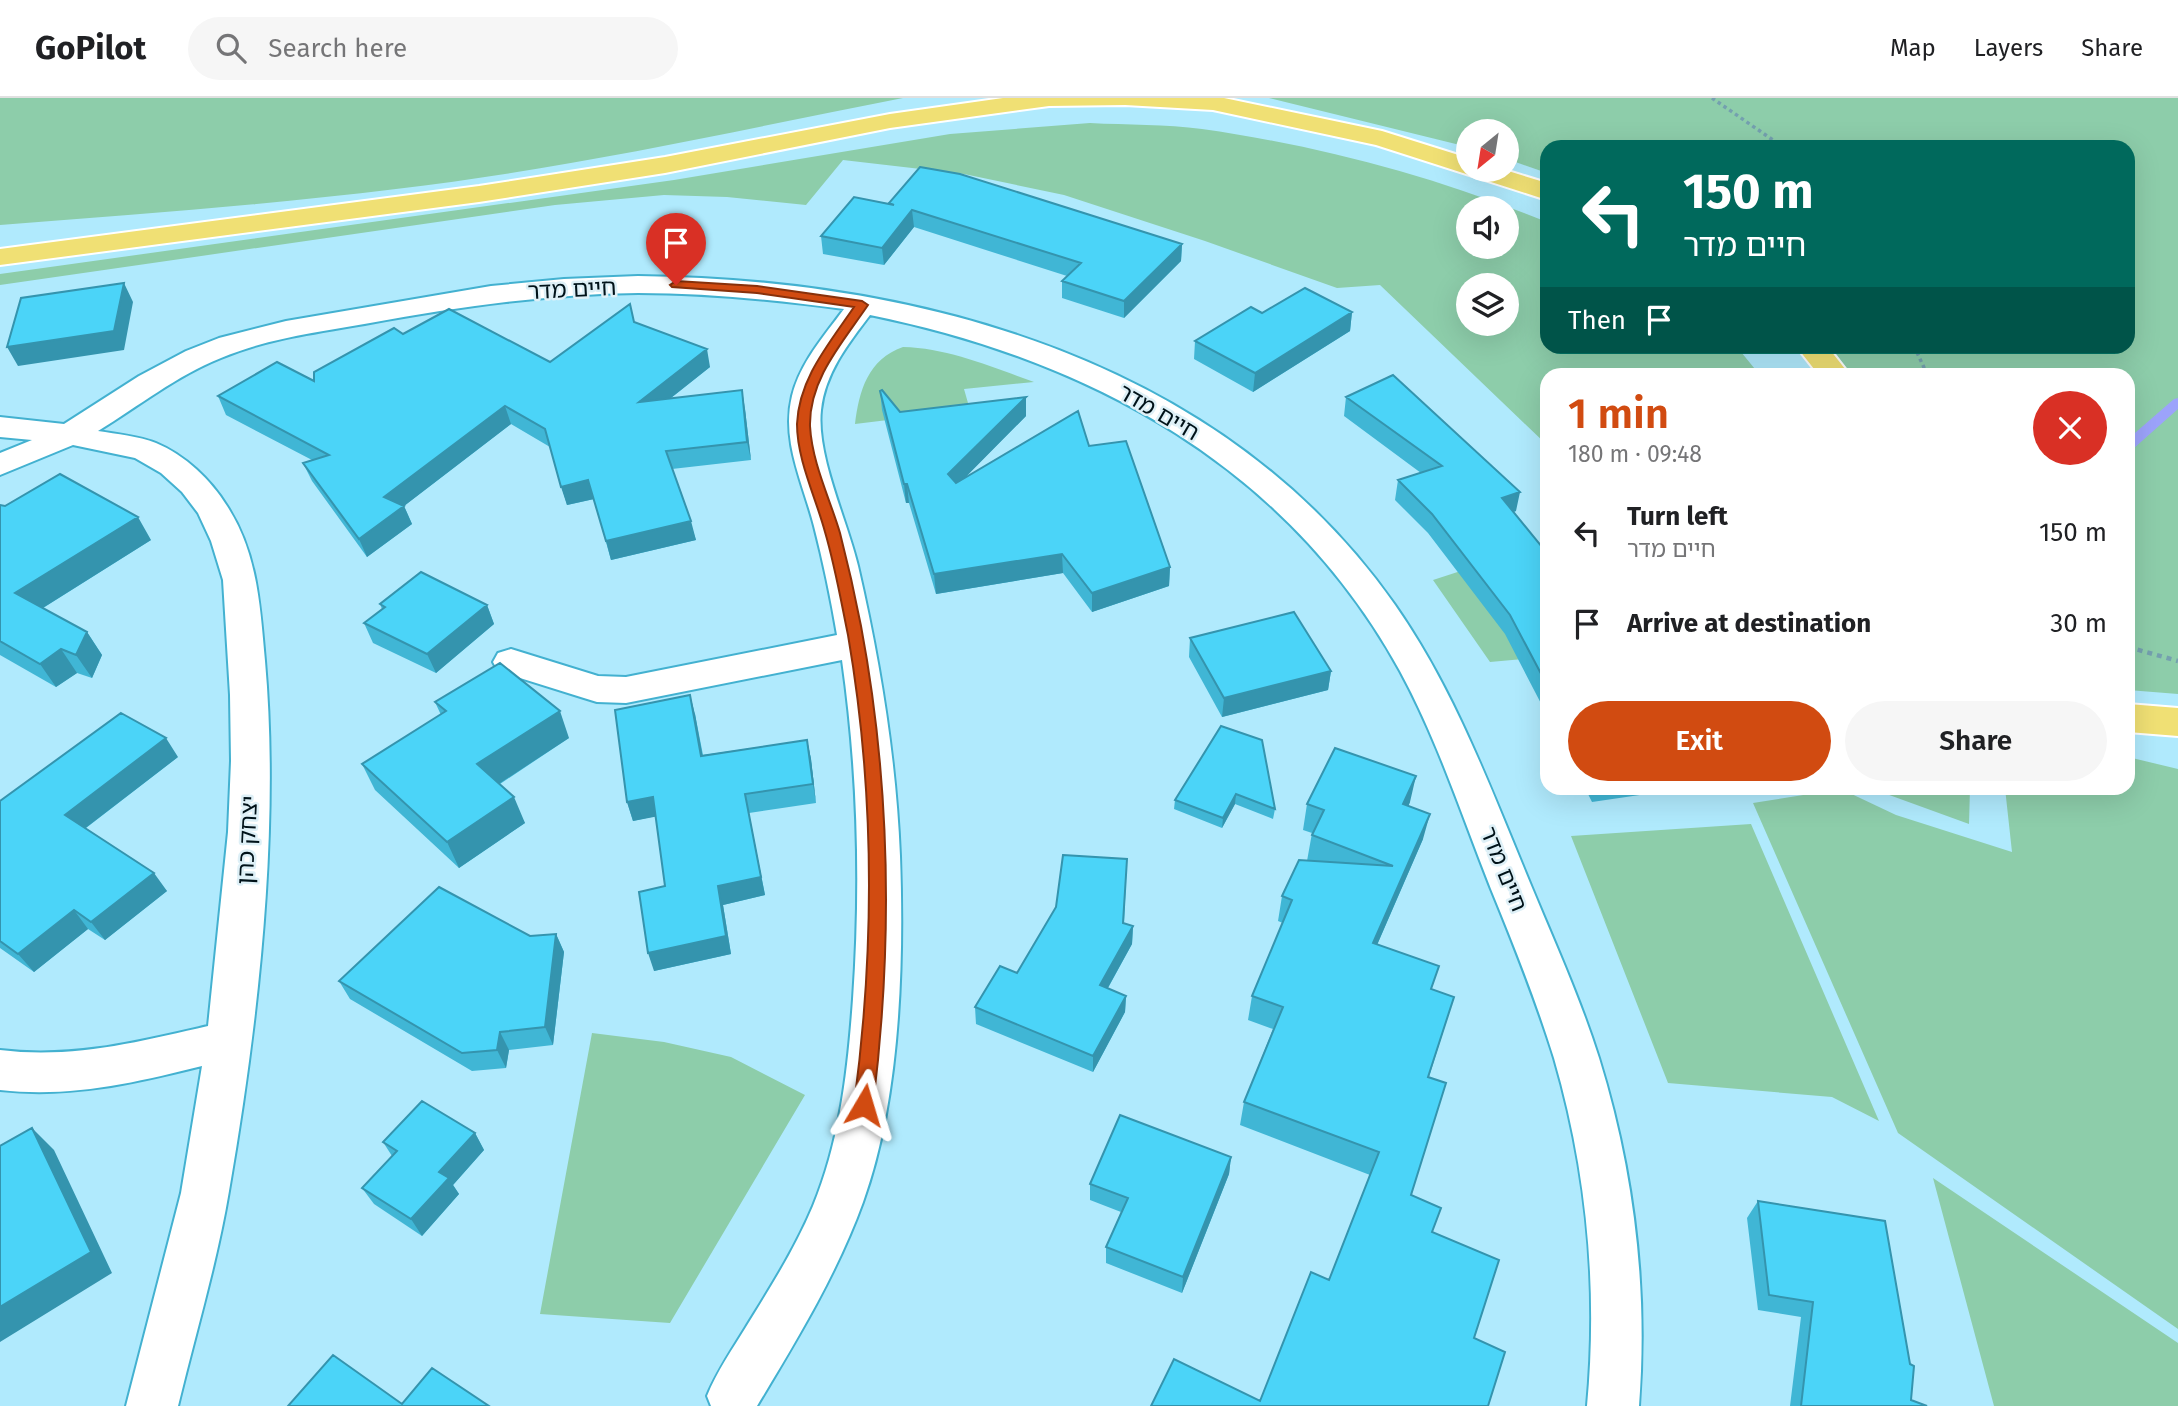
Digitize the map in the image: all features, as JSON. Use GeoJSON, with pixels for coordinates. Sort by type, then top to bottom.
{"type":"FeatureCollection","features":[{"type":"Feature","properties":{"kind":"main road"},"geometry":{"type":"LineString","coordinates":[[0,257],[545,184],[665,165],[890,121],[1049,99],[1125,98],[1213,103],[1382,139],[1456,162]]}},
{"type":"Feature","properties":{"kind":"main road"},"geometry":{"type":"LineString","coordinates":[[1516,182],[1540,190]]}},
{"type":"Feature","properties":{"kind":"main road"},"geometry":{"type":"LineString","coordinates":[[0,239],[259,222]]}},
{"type":"Feature","properties":{"kind":"main road"},"geometry":{"type":"LineString","coordinates":[[1818,354],[1829,368]]}},
{"type":"Feature","properties":{"kind":"main road"},"geometry":{"type":"LineString","coordinates":[[2135,719],[2178,722]]}},
{"type":"Feature","properties":{"kind":"street","name":"חיים מדר"},"geometry":{"type":"LineString","coordinates":[[0,465],[68,434],[158,377],[209,352],[248,339],[404,307],[530,290],[664,285],[757,290],[862,305],[940,321],[1027,348],[1107,381],[1180,420],[1245,465],[1304,518],[1357,578],[1404,646],[1446,725],[1553,992],[1584,1085],[1606,1184],[1618,1289],[1613,1406]]}},
{"type":"Feature","properties":{"kind":"street"},"geometry":{"type":"LineString","coordinates":[[733,1396],[790,1301],[823,1237],[838,1203],[861,1131],[873,1029],[879,933],[879,843],[873,758],[857,644],[833,534],[808,454],[804,427],[806,399],[814,378],[862,305]]}},
{"type":"Feature","properties":{"kind":"street","name":"יצחק כהן"},"geometry":{"type":"LineString","coordinates":[[0,427],[68,434],[145,450],[172,466],[194,485],[213,510],[228,541],[240,580],[249,695],[249,820],[244,909],[229,1040],[205,1193],[152,1406]]}},
{"type":"Feature","properties":{"kind":"street"},"geometry":{"type":"LineString","coordinates":[[511,662],[597,689],[626,690],[857,644]]}},
{"type":"Feature","properties":{"kind":"street"},"geometry":{"type":"LineString","coordinates":[[0,1070],[55,1075],[94,1071],[229,1040]]}},
{"type":"Feature","properties":{"kind":"path"},"geometry":{"type":"LineString","coordinates":[[1712,98],[1773,140]]}},
{"type":"Feature","properties":{"kind":"path"},"geometry":{"type":"LineString","coordinates":[[2135,649],[2178,661]]}},
{"type":"Feature","properties":{"kind":"green space"},"geometry":{"type":"Polygon","coordinates":[[[0,98],[903,98],[651,148],[460,181],[248,205],[0,225],[0,98]]]}},
{"type":"Feature","properties":{"kind":"green space"},"geometry":{"type":"Polygon","coordinates":[[[1269,98],[2178,98],[2178,694],[2135,691],[2135,368],[1847,368],[1836,354],[2135,354],[2135,140],[1540,140],[1540,171],[1519,163],[1519,119],[1456,119],[1456,144],[1269,98]]]}},
{"type":"Feature","properties":{"kind":"green space"},"geometry":{"type":"Polygon","coordinates":[[[1090,123],[1160,125],[1290,144],[1378,165],[1477,196],[1456,196],[1456,259],[1519,259],[1519,211],[1540,219],[1540,354],[1743,354],[1754,368],[1540,368],[1540,438],[1380,285],[1337,288],[1064,195],[964,174],[843,160],[806,205],[727,197],[664,195],[555,205],[0,285],[0,274],[674,180],[950,134],[1090,123]]]}},
{"type":"Feature","properties":{"kind":"green space"},"geometry":{"type":"Polygon","coordinates":[[[903,347],[953,355],[1034,382],[964,389],[970,410],[855,424],[859,400],[873,368],[891,352],[903,347]]]}},
{"type":"Feature","properties":{"kind":"green space"},"geometry":{"type":"Polygon","coordinates":[[[1540,545],[1540,658],[1490,662],[1433,580],[1540,545]]]}},
{"type":"Feature","properties":{"kind":"green space"},"geometry":{"type":"Polygon","coordinates":[[[2135,759],[2178,769],[2178,1329],[1898,1133],[1753,803],[1803,795],[1854,795],[1896,815],[2012,852],[2006,795],[2135,795],[2135,759]]]}},
{"type":"Feature","properties":{"kind":"green space"},"geometry":{"type":"Polygon","coordinates":[[[1889,795],[1970,795],[1969,824],[1889,795]]]}},
{"type":"Feature","properties":{"kind":"green space"},"geometry":{"type":"Polygon","coordinates":[[[1751,824],[1879,1121],[1832,1097],[1668,1083],[1571,836],[1751,824]]]}},
{"type":"Feature","properties":{"kind":"green space"},"geometry":{"type":"Polygon","coordinates":[[[592,1033],[664,1042],[731,1057],[805,1095],[670,1323],[540,1314],[592,1033]]]}},
{"type":"Feature","properties":{"kind":"green space"},"geometry":{"type":"Polygon","coordinates":[[[1933,1178],[2178,1343],[2178,1406],[1994,1406],[1933,1178]]]}},
{"type":"Feature","properties":{"kind":"building"},"geometry":{"type":"Polygon","coordinates":[[[920,167],[960,174],[1182,244],[1124,301],[1062,281],[1081,263],[912,210],[882,248],[821,236],[854,197],[894,205],[889,203],[920,167]]]}},
{"type":"Feature","properties":{"kind":"building"},"geometry":{"type":"Polygon","coordinates":[[[124,283],[114,331],[7,347],[21,298],[124,283]]]}},
{"type":"Feature","properties":{"kind":"building"},"geometry":{"type":"Polygon","coordinates":[[[1305,288],[1352,312],[1255,373],[1195,341],[1251,307],[1262,313],[1305,288]]]}},
{"type":"Feature","properties":{"kind":"building"},"geometry":{"type":"Polygon","coordinates":[[[630,304],[634,322],[707,349],[639,402],[742,390],[747,442],[666,451],[691,521],[606,541],[588,480],[561,487],[545,429],[505,406],[384,497],[404,506],[359,539],[303,463],[329,455],[218,396],[277,362],[314,381],[314,372],[394,328],[403,334],[449,309],[550,362],[630,304]]]}},
{"type":"Feature","properties":{"kind":"building"},"geometry":{"type":"Polygon","coordinates":[[[1393,375],[1520,492],[1502,498],[1540,544],[1540,672],[1510,615],[1432,514],[1398,480],[1442,466],[1346,397],[1393,375]]]}},
{"type":"Feature","properties":{"kind":"building"},"geometry":{"type":"Polygon","coordinates":[[[882,390],[900,412],[1026,397],[948,474],[956,483],[1078,411],[1089,446],[1126,441],[1170,567],[1092,593],[1062,554],[934,574],[907,484],[904,484],[880,391],[882,390]]]}},
{"type":"Feature","properties":{"kind":"building"},"geometry":{"type":"Polygon","coordinates":[[[60,474],[138,517],[15,593],[87,632],[76,655],[61,649],[40,664],[0,641],[0,505],[5,506],[60,474]]]}},
{"type":"Feature","properties":{"kind":"building"},"geometry":{"type":"Polygon","coordinates":[[[421,572],[487,605],[427,654],[364,623],[385,607],[380,604],[421,572]]]}},
{"type":"Feature","properties":{"kind":"building"},"geometry":{"type":"Polygon","coordinates":[[[1294,612],[1331,671],[1224,698],[1190,638],[1294,612]]]}},
{"type":"Feature","properties":{"kind":"building"},"geometry":{"type":"Polygon","coordinates":[[[500,663],[560,711],[477,764],[514,797],[447,842],[362,764],[446,711],[435,702],[500,663]]]}},
{"type":"Feature","properties":{"kind":"building"},"geometry":{"type":"Polygon","coordinates":[[[690,695],[701,756],[807,740],[813,784],[745,794],[761,877],[718,886],[726,936],[648,953],[639,892],[665,886],[653,797],[627,802],[615,710],[690,695]]]}},
{"type":"Feature","properties":{"kind":"building"},"geometry":{"type":"Polygon","coordinates":[[[121,713],[166,738],[65,815],[154,873],[91,922],[74,910],[18,954],[0,941],[0,801],[121,713]]]}},
{"type":"Feature","properties":{"kind":"building"},"geometry":{"type":"Polygon","coordinates":[[[1221,726],[1262,740],[1275,809],[1236,794],[1223,818],[1175,800],[1221,726]]]}},
{"type":"Feature","properties":{"kind":"building"},"geometry":{"type":"Polygon","coordinates":[[[1335,748],[1416,776],[1403,804],[1430,814],[1373,943],[1439,966],[1431,989],[1454,997],[1428,1077],[1446,1083],[1411,1195],[1441,1208],[1432,1232],[1499,1260],[1474,1338],[1505,1352],[1488,1406],[1151,1406],[1174,1359],[1260,1401],[1311,1272],[1329,1280],[1379,1152],[1244,1102],[1283,1007],[1252,996],[1292,900],[1282,896],[1299,860],[1393,866],[1312,835],[1324,810],[1307,804],[1335,748]]]}},
{"type":"Feature","properties":{"kind":"building"},"geometry":{"type":"Polygon","coordinates":[[[1063,855],[1127,859],[1123,923],[1133,926],[1100,985],[1126,996],[1093,1056],[975,1007],[1000,966],[1017,973],[1056,907],[1063,855]]]}},
{"type":"Feature","properties":{"kind":"building"},"geometry":{"type":"Polygon","coordinates":[[[439,887],[530,936],[556,934],[545,1027],[500,1032],[497,1050],[462,1053],[339,981],[439,887]]]}},
{"type":"Feature","properties":{"kind":"building"},"geometry":{"type":"Polygon","coordinates":[[[422,1101],[475,1133],[439,1172],[449,1178],[411,1219],[362,1188],[397,1151],[383,1142],[422,1101]]]}},
{"type":"Feature","properties":{"kind":"building"},"geometry":{"type":"Polygon","coordinates":[[[1120,1115],[1231,1157],[1183,1277],[1106,1247],[1128,1198],[1090,1184],[1120,1115]]]}},
{"type":"Feature","properties":{"kind":"building"},"geometry":{"type":"Polygon","coordinates":[[[32,1128],[91,1252],[0,1307],[0,1146],[32,1128]]]}},
{"type":"Feature","properties":{"kind":"building"},"geometry":{"type":"Polygon","coordinates":[[[1758,1201],[1885,1221],[1910,1364],[1914,1366],[1911,1400],[1927,1406],[1801,1406],[1813,1302],[1769,1295],[1758,1201]]]}},
{"type":"Feature","properties":{"kind":"building"},"geometry":{"type":"Polygon","coordinates":[[[333,1355],[402,1404],[432,1368],[489,1406],[288,1406],[333,1355]]]}},
{"type":"Feature","properties":{"kind":"waterway"},"geometry":{"type":"LineString","coordinates":[[2135,440],[2178,402]]}},
{"type":"Feature","properties":{"kind":"route"},"geometry":{"type":"LineString","coordinates":[[676,285],[757,290],[862,305],[817,370],[806,399],[804,427],[808,454],[833,534],[849,604],[863,679],[873,758],[879,843],[879,933],[873,1029],[864,1105]]}}]}
